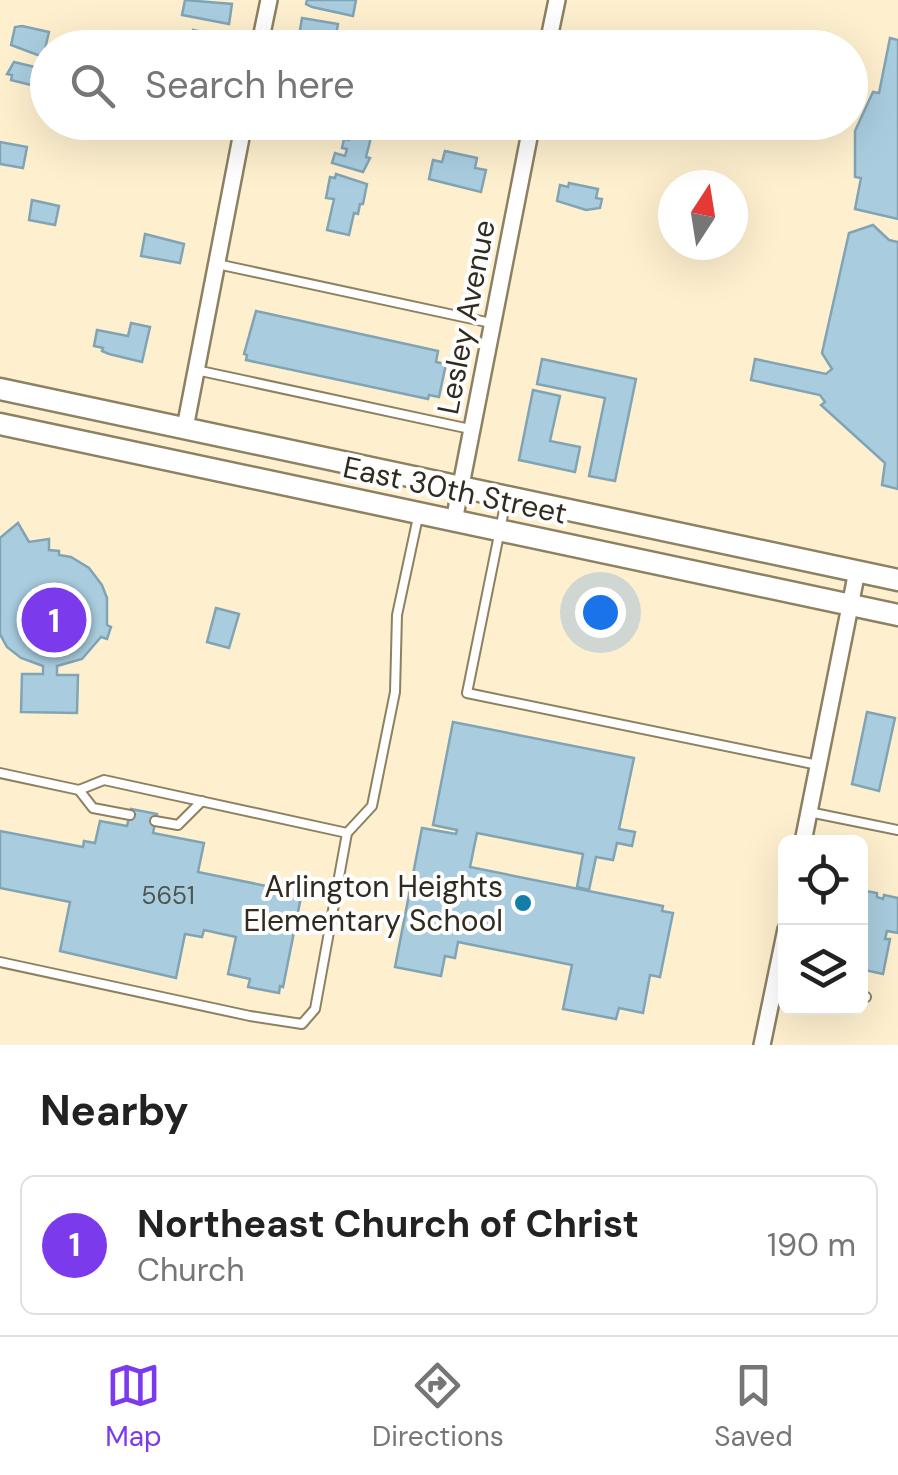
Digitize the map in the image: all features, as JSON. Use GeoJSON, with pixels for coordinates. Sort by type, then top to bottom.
{"type":"FeatureCollection","features":[{"type":"Feature","properties":{"kind":"main road","name":"East 30th Street"},"geometry":{"type":"LineString","coordinates":[[0,389],[898,580]]}},
{"type":"Feature","properties":{"kind":"main road","name":"East 30th Street"},"geometry":{"type":"LineString","coordinates":[[0,424],[898,615]]}},
{"type":"Feature","properties":{"kind":"street"},"geometry":{"type":"LineString","coordinates":[[262,30],[268,0]]}},
{"type":"Feature","properties":{"kind":"street"},"geometry":{"type":"LineString","coordinates":[[550,30],[556,0]]}},
{"type":"Feature","properties":{"kind":"street"},"geometry":{"type":"LineString","coordinates":[[184,428],[241,140]]}},
{"type":"Feature","properties":{"kind":"street","name":"Lesley Avenue"},"geometry":{"type":"LineString","coordinates":[[454,521],[528,140]]}},
{"type":"Feature","properties":{"kind":"street"},"geometry":{"type":"LineString","coordinates":[[804,835],[857,571]]}},
{"type":"Feature","properties":{"kind":"street"},"geometry":{"type":"LineString","coordinates":[[762,1045],[778,987]]}},
{"type":"Feature","properties":{"kind":"lane"},"geometry":{"type":"LineString","coordinates":[[217,264],[491,323]]}},
{"type":"Feature","properties":{"kind":"lane"},"geometry":{"type":"LineString","coordinates":[[196,370],[472,430]]}},
{"type":"Feature","properties":{"kind":"lane"},"geometry":{"type":"LineString","coordinates":[[506,496],[467,692],[818,764]]}},
{"type":"Feature","properties":{"kind":"lane"},"geometry":{"type":"LineString","coordinates":[[0,962],[302,1024],[315,1009],[347,833],[372,806],[395,692],[397,615],[419,514]]}},
{"type":"Feature","properties":{"kind":"lane"},"geometry":{"type":"LineString","coordinates":[[0,773],[79,790],[104,780],[347,833]]}},
{"type":"Feature","properties":{"kind":"lane"},"geometry":{"type":"LineString","coordinates":[[79,790],[93,808],[130,816]]}},
{"type":"Feature","properties":{"kind":"lane"},"geometry":{"type":"LineString","coordinates":[[155,820],[178,825],[202,802]]}},
{"type":"Feature","properties":{"kind":"lane"},"geometry":{"type":"LineString","coordinates":[[809,812],[898,830]]}},
{"type":"Feature","properties":{"kind":"building"},"geometry":{"type":"Polygon","coordinates":[[[185,0],[232,4],[229,24],[182,15],[185,0]]]}},
{"type":"Feature","properties":{"kind":"building"},"geometry":{"type":"Polygon","coordinates":[[[307,0],[356,0],[353,16],[312,7],[306,4],[307,0]]]}},
{"type":"Feature","properties":{"kind":"building"},"geometry":{"type":"Polygon","coordinates":[[[302,18],[338,24],[337,30],[300,30],[302,18]]]}},
{"type":"Feature","properties":{"kind":"building"},"geometry":{"type":"Polygon","coordinates":[[[15,27],[40,30],[30,30],[30,52],[11,45],[15,27]]]}},
{"type":"Feature","properties":{"kind":"building"},"geometry":{"type":"Polygon","coordinates":[[[890,38],[898,40],[898,219],[855,209],[861,178],[855,177],[855,140],[868,140],[868,103],[873,92],[879,93],[890,38]]]}},
{"type":"Feature","properties":{"kind":"building"},"geometry":{"type":"Polygon","coordinates":[[[14,62],[30,66],[30,85],[11,80],[12,75],[7,74],[14,62]]]}},
{"type":"Feature","properties":{"kind":"building"},"geometry":{"type":"Polygon","coordinates":[[[344,140],[370,140],[366,157],[370,158],[363,172],[332,163],[335,153],[345,156],[347,149],[342,148],[344,140]]]}},
{"type":"Feature","properties":{"kind":"building"},"geometry":{"type":"Polygon","coordinates":[[[0,142],[27,147],[23,168],[0,164],[0,142]]]}},
{"type":"Feature","properties":{"kind":"building"},"geometry":{"type":"Polygon","coordinates":[[[445,151],[477,158],[475,168],[486,170],[481,192],[429,179],[433,160],[442,162],[445,151]]]}},
{"type":"Feature","properties":{"kind":"building"},"geometry":{"type":"Polygon","coordinates":[[[336,174],[367,184],[349,235],[327,230],[334,199],[326,198],[330,177],[335,178],[336,174]]]}},
{"type":"Feature","properties":{"kind":"building"},"geometry":{"type":"Polygon","coordinates":[[[569,183],[598,189],[600,208],[586,210],[557,201],[560,185],[568,187],[569,183]]]}},
{"type":"Feature","properties":{"kind":"building"},"geometry":{"type":"Polygon","coordinates":[[[32,200],[59,206],[55,225],[29,220],[32,200]]]}},
{"type":"Feature","properties":{"kind":"building"},"geometry":{"type":"Polygon","coordinates":[[[873,225],[889,240],[898,242],[898,489],[882,485],[885,463],[821,405],[825,402],[820,395],[751,380],[755,359],[826,374],[832,369],[822,353],[849,233],[873,225]]]}},
{"type":"Feature","properties":{"kind":"building"},"geometry":{"type":"Polygon","coordinates":[[[145,234],[184,244],[180,263],[141,256],[145,234]]]}},
{"type":"Feature","properties":{"kind":"building"},"geometry":{"type":"Polygon","coordinates":[[[256,311],[438,351],[436,362],[446,364],[439,397],[429,395],[428,399],[246,360],[244,354],[256,311]]]}},
{"type":"Feature","properties":{"kind":"building"},"geometry":{"type":"Polygon","coordinates":[[[131,323],[150,327],[142,362],[94,346],[97,330],[128,336],[131,323]]]}},
{"type":"Feature","properties":{"kind":"building"},"geometry":{"type":"Polygon","coordinates":[[[542,359],[636,379],[615,481],[589,476],[605,398],[537,384],[542,359]]]}},
{"type":"Feature","properties":{"kind":"building"},"geometry":{"type":"Polygon","coordinates":[[[533,390],[560,396],[550,441],[580,447],[575,472],[519,460],[533,390]]]}},
{"type":"Feature","properties":{"kind":"building"},"geometry":{"type":"Polygon","coordinates":[[[18,523],[29,542],[49,539],[49,550],[59,551],[59,555],[89,568],[107,598],[107,625],[111,627],[107,639],[101,637],[82,659],[57,666],[57,675],[78,675],[77,713],[21,712],[22,674],[43,674],[43,666],[21,658],[7,647],[0,634],[0,538],[18,523]]]}},
{"type":"Feature","properties":{"kind":"building"},"geometry":{"type":"Polygon","coordinates":[[[216,608],[239,614],[229,648],[207,642],[216,608]]]}},
{"type":"Feature","properties":{"kind":"building"},"geometry":{"type":"Polygon","coordinates":[[[867,712],[895,718],[879,791],[852,784],[867,712]]]}},
{"type":"Feature","properties":{"kind":"building"},"geometry":{"type":"Polygon","coordinates":[[[453,722],[634,758],[619,829],[635,832],[632,846],[617,843],[613,860],[596,857],[589,890],[577,887],[583,854],[477,833],[470,867],[663,906],[662,911],[673,913],[660,977],[650,975],[643,1013],[619,1008],[616,1019],[563,1009],[572,965],[458,942],[455,958],[445,956],[441,976],[395,967],[422,828],[456,834],[457,830],[433,825],[453,722]]]}},
{"type":"Feature","properties":{"kind":"building"},"geometry":{"type":"Polygon","coordinates":[[[131,809],[157,814],[153,833],[204,843],[198,872],[276,888],[277,882],[303,887],[279,993],[248,987],[250,979],[228,974],[236,937],[204,930],[202,937],[185,934],[176,978],[60,951],[70,902],[0,888],[0,831],[83,847],[84,841],[95,843],[100,821],[127,826],[131,809]]]}},
{"type":"Feature","properties":{"kind":"building"},"geometry":{"type":"Polygon","coordinates":[[[868,891],[883,899],[884,895],[898,898],[898,933],[887,931],[885,939],[890,939],[883,974],[868,971],[868,891]]]}},
{"type":"Feature","properties":{"kind":"place","name":"Northeast Church of Christ"},"geometry":{"type":"Point","coordinates":[54,620]}},
{"type":"Feature","properties":{"kind":"place","name":"Arlington Heights Elementary School"},"geometry":{"type":"Point","coordinates":[523,903]}}]}
